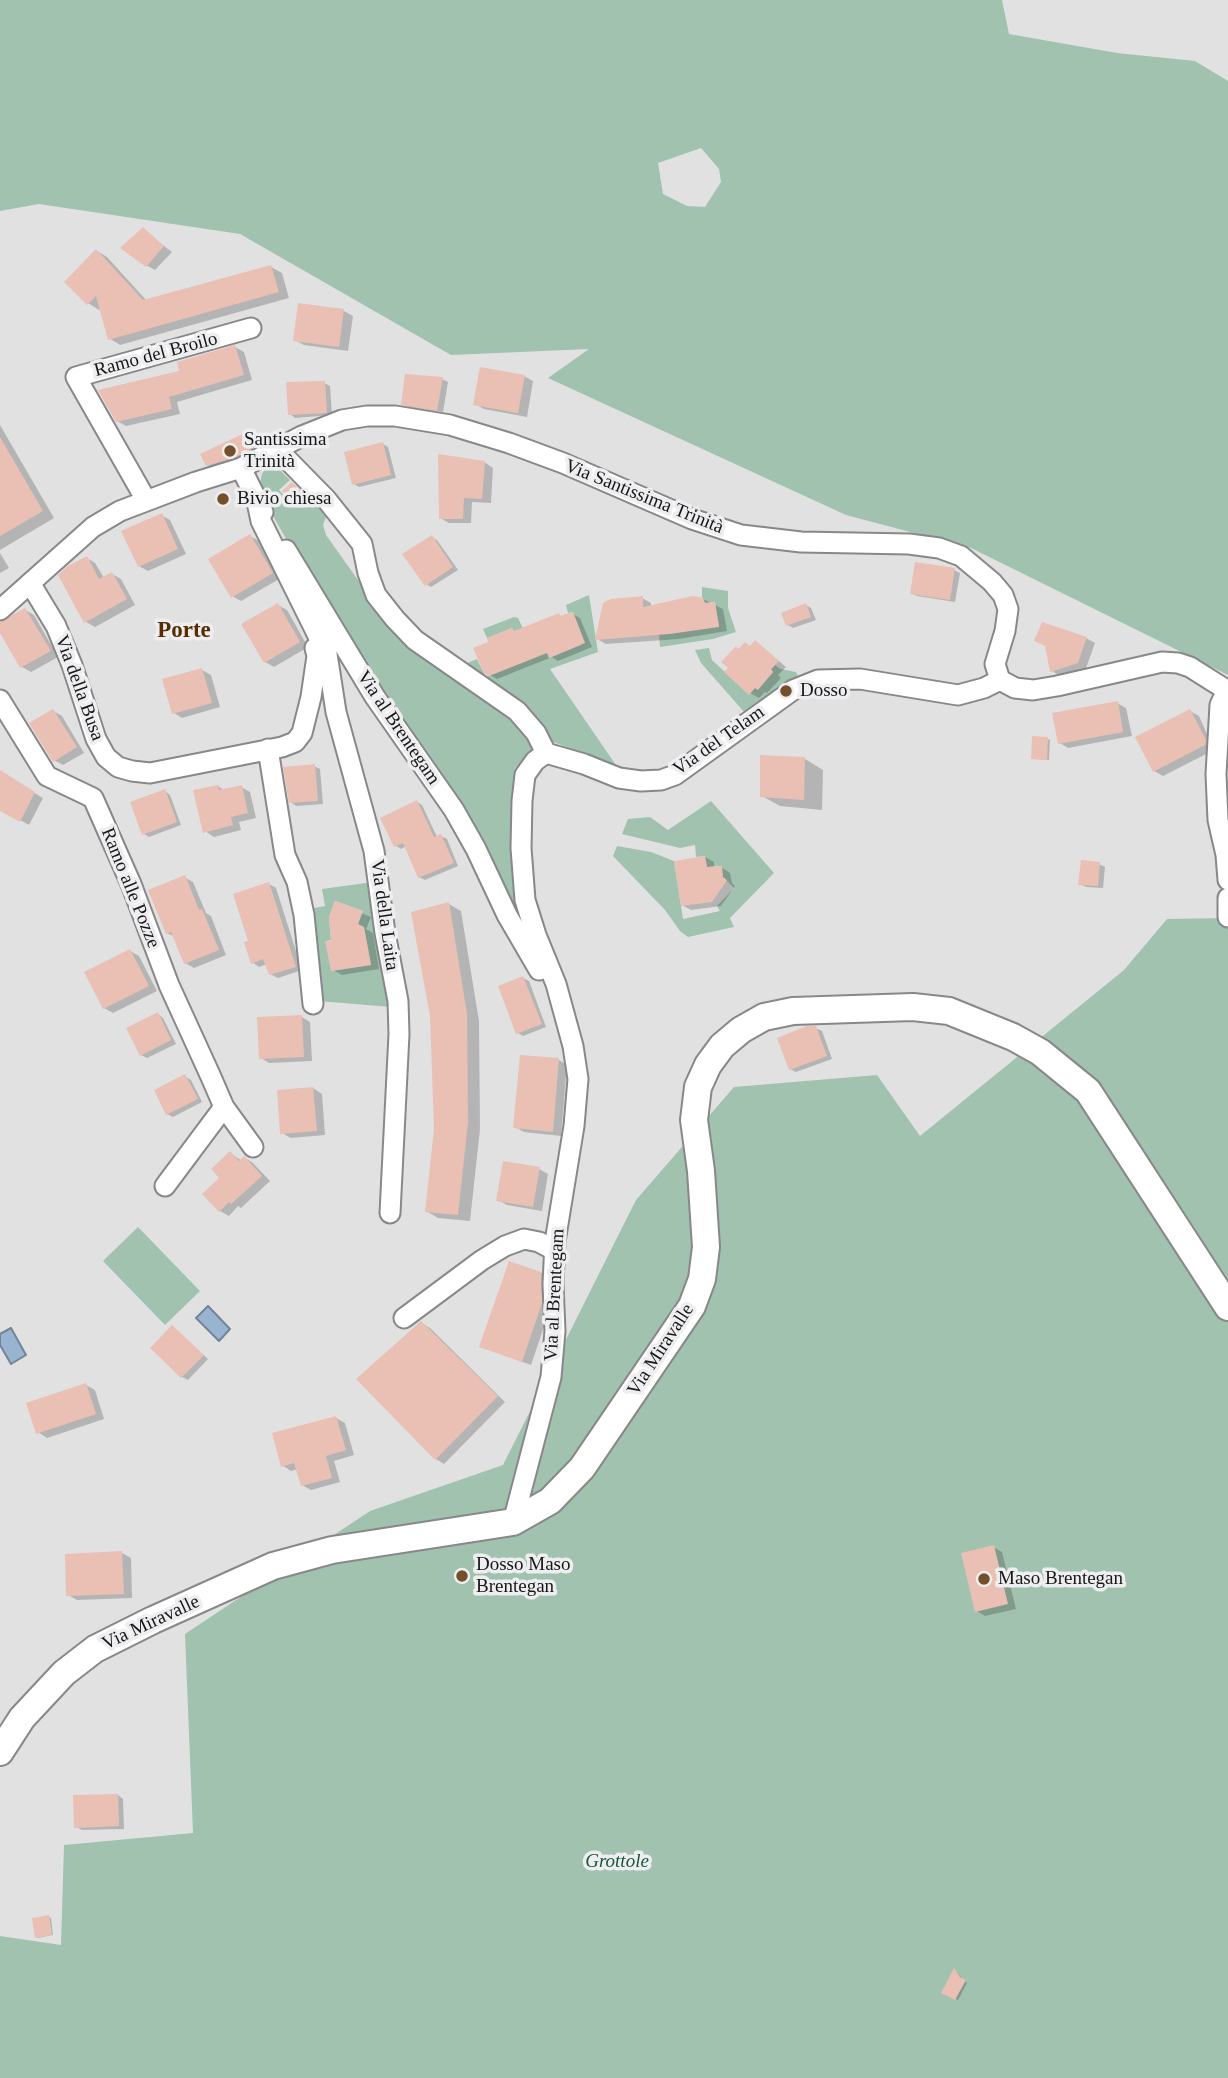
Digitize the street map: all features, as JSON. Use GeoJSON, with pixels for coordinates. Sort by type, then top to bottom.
{"type":"FeatureCollection","features":[{"type":"Feature","properties":{"kind":"street","name":"Ramo del Broilo"},"geometry":{"type":"LineString","coordinates":[[146,500],[76,377],[251,328]]}},
{"type":"Feature","properties":{"kind":"street","name":"Via Santissima Trinità"},"geometry":{"type":"LineString","coordinates":[[0,610],[93,527],[120,511],[241,468],[302,436],[342,420],[367,416],[421,420],[460,428],[509,443],[563,463],[692,519],[741,535],[801,542],[909,544],[939,548],[961,556],[992,582],[1003,595],[1008,609],[995,664],[1000,680]]}},
{"type":"Feature","properties":{"kind":"street"},"geometry":{"type":"LineString","coordinates":[[277,449],[326,499],[362,544],[376,595],[395,619],[415,640],[517,711],[536,733],[546,753]]}},
{"type":"Feature","properties":{"kind":"street","name":"Via al Brentegam"},"geometry":{"type":"LineString","coordinates":[[241,468],[257,502],[375,697],[454,810],[494,883],[507,915],[540,971],[556,984]]}},
{"type":"Feature","properties":{"kind":"street","name":"Via della Laita"},"geometry":{"type":"LineString","coordinates":[[257,502],[261,521],[327,654],[336,712],[374,850],[385,933],[398,1001],[399,1034],[390,1213]]}},
{"type":"Feature","properties":{"kind":"street","name":"Via della Busa"},"geometry":{"type":"LineString","coordinates":[[30,583],[57,626],[96,739],[106,757],[118,767],[150,773],[295,742],[302,733],[311,697],[317,656],[312,627]]}},
{"type":"Feature","properties":{"kind":"street"},"geometry":{"type":"LineString","coordinates":[[1000,680],[1015,688],[1033,690],[1162,662],[1178,663],[1210,678],[1228,691],[1220,705],[1216,774],[1218,820],[1226,855],[1228,880]]}},
{"type":"Feature","properties":{"kind":"street","name":"Via del Telam"},"geometry":{"type":"LineString","coordinates":[[546,753],[619,778],[661,780],[675,775],[793,690],[818,680],[860,679],[958,695],[984,688],[1000,680]]}},
{"type":"Feature","properties":{"kind":"street","name":"Ramo alle Pozze"},"geometry":{"type":"LineString","coordinates":[[0,700],[47,776],[93,798],[131,884],[169,985],[224,1107],[253,1147]]}},
{"type":"Feature","properties":{"kind":"street"},"geometry":{"type":"LineString","coordinates":[[268,749],[285,855],[297,882],[304,915],[313,1004]]}},
{"type":"Feature","properties":{"kind":"street","name":"Via al Brentegam"},"geometry":{"type":"LineString","coordinates":[[513,1522],[551,1377],[555,1331],[554,1250],[572,1138],[578,1079],[573,1046],[556,984],[525,900],[521,848],[525,775],[535,761],[546,753]]}},
{"type":"Feature","properties":{"kind":"street","name":"Via Miravalle"},"geometry":{"type":"LineString","coordinates":[[0,1752],[22,1718],[42,1696],[64,1673],[95,1649],[273,1566],[332,1550],[513,1522],[550,1501],[582,1468],[692,1306],[702,1279],[706,1247],[701,1171],[694,1120],[698,1087],[708,1065],[722,1046],[741,1030],[764,1017],[793,1011],[913,1007],[949,1011],[1040,1052],[1088,1091],[1228,1307]]}},
{"type":"Feature","properties":{"kind":"street"},"geometry":{"type":"LineString","coordinates":[[165,1186],[224,1107]]}},
{"type":"Feature","properties":{"kind":"street"},"geometry":{"type":"LineString","coordinates":[[404,1318],[505,1246],[524,1239],[539,1242],[554,1250]]}},
{"type":"Feature","properties":{"kind":"green space"},"geometry":{"type":"Polygon","coordinates":[[[0,0],[1002,0],[1009,34],[1117,53],[1195,61],[1228,81],[1228,675],[971,548],[846,515],[548,378],[589,349],[451,355],[240,234],[39,204],[0,211],[0,0]],[[701,148],[658,163],[663,194],[687,206],[705,207],[721,182],[719,169],[701,148]]]}},
{"type":"Feature","properties":{"kind":"green space"},"geometry":{"type":"Polygon","coordinates":[[[277,467],[290,480],[279,490],[293,504],[311,502],[320,508],[326,517],[323,525],[326,535],[392,628],[420,655],[495,703],[519,725],[529,740],[532,748],[530,755],[515,768],[512,804],[542,964],[307,576],[263,498],[260,484],[262,474],[266,468],[277,467]]]}},
{"type":"Feature","properties":{"kind":"green space"},"geometry":{"type":"Polygon","coordinates":[[[702,587],[728,591],[728,608],[736,632],[713,639],[660,647],[657,604],[663,603],[669,634],[719,626],[715,602],[705,603],[702,587]]]}},
{"type":"Feature","properties":{"kind":"green space"},"geometry":{"type":"Polygon","coordinates":[[[589,595],[598,652],[550,669],[620,771],[548,740],[465,664],[477,659],[486,677],[526,661],[512,628],[487,638],[483,629],[514,617],[518,618],[527,637],[540,631],[549,658],[581,645],[580,630],[573,612],[568,613],[566,605],[589,595]]]}},
{"type":"Feature","properties":{"kind":"green space"},"geometry":{"type":"Polygon","coordinates":[[[709,648],[712,660],[749,694],[755,688],[758,689],[773,672],[771,669],[775,665],[796,672],[798,676],[745,713],[701,663],[695,650],[709,648]]]}},
{"type":"Feature","properties":{"kind":"green space"},"geometry":{"type":"Polygon","coordinates":[[[711,801],[774,873],[730,918],[734,927],[688,937],[613,856],[617,846],[651,852],[674,861],[683,919],[720,911],[717,906],[734,888],[723,877],[721,866],[707,867],[705,856],[696,857],[695,845],[680,848],[622,834],[628,819],[650,817],[668,830],[711,801]]]}},
{"type":"Feature","properties":{"kind":"green space"},"geometry":{"type":"Polygon","coordinates":[[[373,882],[391,1007],[318,1001],[309,909],[325,906],[322,889],[373,882]],[[335,901],[329,917],[331,940],[326,941],[332,971],[371,965],[364,927],[358,924],[363,911],[335,901]]]}},
{"type":"Feature","properties":{"kind":"green space","name":"Grottole"},"geometry":{"type":"Polygon","coordinates":[[[1228,918],[1228,2078],[0,2078],[0,1936],[61,1945],[64,1845],[193,1833],[185,1634],[370,1511],[503,1465],[636,1200],[734,1087],[877,1075],[920,1136],[1124,970],[1167,919],[1228,918]]]}},
{"type":"Feature","properties":{"kind":"green space"},"geometry":{"type":"Polygon","coordinates":[[[138,1227],[200,1291],[165,1325],[103,1261],[138,1227]]]}},
{"type":"Feature","properties":{"kind":"water"},"geometry":{"type":"Polygon","coordinates":[[[208,1306],[230,1329],[219,1341],[196,1318],[208,1306]]]}},
{"type":"Feature","properties":{"kind":"water"},"geometry":{"type":"Polygon","coordinates":[[[11,1328],[26,1355],[11,1364],[0,1345],[0,1334],[11,1328]]]}},
{"type":"Feature","properties":{"kind":"building"},"geometry":{"type":"Polygon","coordinates":[[[143,227],[164,246],[146,267],[120,248],[143,227]]]}},
{"type":"Feature","properties":{"kind":"building"},"geometry":{"type":"Polygon","coordinates":[[[96,249],[143,300],[271,265],[279,292],[108,340],[96,296],[87,305],[64,282],[96,249]]]}},
{"type":"Feature","properties":{"kind":"building"},"geometry":{"type":"Polygon","coordinates":[[[298,303],[344,309],[339,347],[293,341],[298,303]]]}},
{"type":"Feature","properties":{"kind":"building"},"geometry":{"type":"Polygon","coordinates":[[[235,345],[244,375],[169,397],[172,409],[116,422],[98,390],[179,371],[177,362],[235,345]]]}},
{"type":"Feature","properties":{"kind":"building"},"geometry":{"type":"Polygon","coordinates":[[[480,367],[525,375],[518,413],[473,405],[480,367]]]}},
{"type":"Feature","properties":{"kind":"building"},"geometry":{"type":"Polygon","coordinates":[[[405,374],[443,377],[437,411],[401,405],[405,374]]]}},
{"type":"Feature","properties":{"kind":"building"},"geometry":{"type":"Polygon","coordinates":[[[325,381],[327,413],[288,415],[286,382],[325,381]]]}},
{"type":"Feature","properties":{"kind":"building","name":"Santissima Trinità"},"geometry":{"type":"Polygon","coordinates":[[[251,430],[258,445],[236,457],[206,466],[200,454],[251,430]]]}},
{"type":"Feature","properties":{"kind":"building"},"geometry":{"type":"Polygon","coordinates":[[[0,437],[43,511],[0,536],[0,437]]]}},
{"type":"Feature","properties":{"kind":"building"},"geometry":{"type":"Polygon","coordinates":[[[383,442],[391,475],[352,485],[344,452],[383,442]]]}},
{"type":"Feature","properties":{"kind":"building"},"geometry":{"type":"Polygon","coordinates":[[[438,454],[485,461],[482,499],[464,498],[463,519],[439,519],[438,454]]]}},
{"type":"Feature","properties":{"kind":"building"},"geometry":{"type":"Polygon","coordinates":[[[292,482],[304,494],[293,503],[282,491],[292,482]]]}},
{"type":"Feature","properties":{"kind":"building"},"geometry":{"type":"Polygon","coordinates":[[[162,513],[178,549],[138,567],[121,531],[162,513]]]}},
{"type":"Feature","properties":{"kind":"building"},"geometry":{"type":"Polygon","coordinates":[[[250,534],[273,573],[231,598],[208,559],[250,534]]]}},
{"type":"Feature","properties":{"kind":"building"},"geometry":{"type":"Polygon","coordinates":[[[432,535],[453,567],[425,586],[402,554],[432,535]]]}},
{"type":"Feature","properties":{"kind":"building"},"geometry":{"type":"Polygon","coordinates":[[[87,556],[99,579],[112,572],[127,599],[84,623],[58,575],[87,556]]]}},
{"type":"Feature","properties":{"kind":"building"},"geometry":{"type":"Polygon","coordinates":[[[915,562],[955,568],[950,600],[910,594],[915,562]]]}},
{"type":"Feature","properties":{"kind":"building"},"geometry":{"type":"Polygon","coordinates":[[[643,596],[643,607],[693,596],[703,598],[705,603],[715,602],[719,627],[595,640],[603,603],[611,599],[643,596]]]}},
{"type":"Feature","properties":{"kind":"building"},"geometry":{"type":"Polygon","coordinates":[[[278,603],[300,642],[264,663],[241,624],[278,603]]]}},
{"type":"Feature","properties":{"kind":"building"},"geometry":{"type":"Polygon","coordinates":[[[806,603],[811,617],[786,626],[781,613],[806,603]]]}},
{"type":"Feature","properties":{"kind":"building"},"geometry":{"type":"Polygon","coordinates":[[[25,608],[51,651],[20,668],[0,633],[0,622],[25,608]]]}},
{"type":"Feature","properties":{"kind":"building"},"geometry":{"type":"Polygon","coordinates":[[[573,612],[585,643],[549,658],[547,653],[489,676],[484,673],[473,648],[488,642],[487,638],[512,628],[514,631],[559,613],[560,616],[573,612]]]}},
{"type":"Feature","properties":{"kind":"building"},"geometry":{"type":"Polygon","coordinates":[[[1042,622],[1087,637],[1078,663],[1050,672],[1045,646],[1034,641],[1042,622]]]}},
{"type":"Feature","properties":{"kind":"building"},"geometry":{"type":"Polygon","coordinates":[[[755,640],[779,661],[758,690],[755,688],[749,695],[724,672],[728,668],[721,662],[736,646],[738,649],[745,642],[750,646],[755,640]]]}},
{"type":"Feature","properties":{"kind":"building"},"geometry":{"type":"Polygon","coordinates":[[[202,668],[212,703],[172,714],[162,679],[202,668]]]}},
{"type":"Feature","properties":{"kind":"building"},"geometry":{"type":"Polygon","coordinates":[[[1118,701],[1123,732],[1058,744],[1052,713],[1118,701]]]}},
{"type":"Feature","properties":{"kind":"building"},"geometry":{"type":"Polygon","coordinates":[[[53,709],[77,747],[53,762],[29,723],[53,709]]]}},
{"type":"Feature","properties":{"kind":"building"},"geometry":{"type":"Polygon","coordinates":[[[1190,709],[1206,740],[1205,745],[1153,772],[1135,737],[1190,709]]]}},
{"type":"Feature","properties":{"kind":"building"},"geometry":{"type":"Polygon","coordinates":[[[1032,736],[1048,737],[1047,760],[1031,759],[1032,736]]]}},
{"type":"Feature","properties":{"kind":"building"},"geometry":{"type":"Polygon","coordinates":[[[760,755],[805,757],[804,800],[760,797],[760,755]]]}},
{"type":"Feature","properties":{"kind":"building"},"geometry":{"type":"Polygon","coordinates":[[[315,764],[318,801],[289,803],[283,767],[315,764]]]}},
{"type":"Feature","properties":{"kind":"building"},"geometry":{"type":"Polygon","coordinates":[[[0,770],[35,792],[20,822],[0,811],[0,770]]]}},
{"type":"Feature","properties":{"kind":"building"},"geometry":{"type":"Polygon","coordinates":[[[218,785],[219,790],[242,785],[248,813],[231,817],[233,825],[203,833],[193,790],[218,785]]]}},
{"type":"Feature","properties":{"kind":"building"},"geometry":{"type":"Polygon","coordinates":[[[165,789],[177,822],[142,835],[130,802],[165,789]]]}},
{"type":"Feature","properties":{"kind":"building"},"geometry":{"type":"Polygon","coordinates":[[[417,800],[434,837],[441,834],[454,863],[418,878],[403,843],[394,847],[380,818],[417,800]]]}},
{"type":"Feature","properties":{"kind":"building"},"geometry":{"type":"Polygon","coordinates":[[[705,856],[707,867],[722,866],[723,877],[727,880],[712,902],[681,906],[674,861],[705,856]]]}},
{"type":"Feature","properties":{"kind":"building"},"geometry":{"type":"Polygon","coordinates":[[[1081,860],[1100,862],[1098,886],[1078,885],[1081,860]]]}},
{"type":"Feature","properties":{"kind":"building"},"geometry":{"type":"Polygon","coordinates":[[[185,875],[219,950],[184,964],[171,932],[166,934],[148,890],[185,875]]]}},
{"type":"Feature","properties":{"kind":"building"},"geometry":{"type":"Polygon","coordinates":[[[269,882],[296,967],[269,975],[263,959],[251,964],[244,942],[248,941],[233,894],[269,882]]]}},
{"type":"Feature","properties":{"kind":"building"},"geometry":{"type":"Polygon","coordinates":[[[335,901],[363,911],[358,924],[364,927],[371,965],[331,971],[325,941],[331,941],[329,917],[335,901]]]}},
{"type":"Feature","properties":{"kind":"building"},"geometry":{"type":"Polygon","coordinates":[[[449,902],[467,1014],[468,1122],[458,1215],[425,1212],[434,1129],[430,1016],[411,912],[449,902]]]}},
{"type":"Feature","properties":{"kind":"building"},"geometry":{"type":"Polygon","coordinates":[[[130,949],[149,986],[103,1009],[84,972],[130,949]]]}},
{"type":"Feature","properties":{"kind":"building"},"geometry":{"type":"Polygon","coordinates":[[[523,976],[542,1024],[516,1034],[498,986],[523,976]]]}},
{"type":"Feature","properties":{"kind":"building"},"geometry":{"type":"Polygon","coordinates":[[[158,1012],[171,1040],[140,1056],[126,1028],[158,1012]]]}},
{"type":"Feature","properties":{"kind":"building"},"geometry":{"type":"Polygon","coordinates":[[[302,1015],[304,1057],[259,1059],[257,1017],[302,1015]]]}},
{"type":"Feature","properties":{"kind":"building"},"geometry":{"type":"Polygon","coordinates":[[[807,1026],[816,1026],[827,1056],[789,1070],[777,1038],[807,1026]]]}},
{"type":"Feature","properties":{"kind":"building"},"geometry":{"type":"Polygon","coordinates":[[[520,1055],[559,1058],[553,1132],[513,1128],[520,1055]]]}},
{"type":"Feature","properties":{"kind":"building"},"geometry":{"type":"Polygon","coordinates":[[[185,1074],[198,1099],[166,1115],[154,1090],[185,1074]]]}},
{"type":"Feature","properties":{"kind":"building"},"geometry":{"type":"Polygon","coordinates":[[[313,1087],[317,1131],[280,1134],[277,1090],[313,1087]]]}},
{"type":"Feature","properties":{"kind":"building"},"geometry":{"type":"Polygon","coordinates":[[[230,1151],[239,1161],[244,1156],[262,1176],[219,1212],[202,1194],[219,1178],[211,1169],[230,1151]]]}},
{"type":"Feature","properties":{"kind":"building"},"geometry":{"type":"Polygon","coordinates":[[[503,1161],[540,1167],[533,1207],[496,1201],[503,1161]]]}},
{"type":"Feature","properties":{"kind":"building"},"geometry":{"type":"Polygon","coordinates":[[[509,1261],[541,1272],[542,1303],[522,1362],[479,1347],[509,1261]]]}},
{"type":"Feature","properties":{"kind":"building"},"geometry":{"type":"Polygon","coordinates":[[[421,1321],[498,1396],[435,1460],[356,1379],[421,1321]]]}},
{"type":"Feature","properties":{"kind":"building"},"geometry":{"type":"Polygon","coordinates":[[[172,1325],[204,1355],[181,1378],[150,1348],[172,1325]]]}},
{"type":"Feature","properties":{"kind":"building"},"geometry":{"type":"Polygon","coordinates":[[[86,1383],[96,1414],[36,1434],[26,1403],[86,1383]]]}},
{"type":"Feature","properties":{"kind":"building"},"geometry":{"type":"Polygon","coordinates":[[[336,1416],[346,1450],[326,1456],[332,1478],[301,1486],[294,1463],[281,1467],[272,1433],[336,1416]]]}},
{"type":"Feature","properties":{"kind":"building","name":"Maso Brentegan"},"geometry":{"type":"Polygon","coordinates":[[[994,1545],[1008,1604],[975,1612],[961,1553],[994,1545]]]}},
{"type":"Feature","properties":{"kind":"building"},"geometry":{"type":"Polygon","coordinates":[[[122,1551],[124,1594],[66,1596],[65,1554],[122,1551]]]}},
{"type":"Feature","properties":{"kind":"building"},"geometry":{"type":"Polygon","coordinates":[[[118,1794],[119,1826],[74,1828],[73,1795],[118,1794]]]}},
{"type":"Feature","properties":{"kind":"building"},"geometry":{"type":"Polygon","coordinates":[[[49,1915],[52,1935],[35,1938],[32,1918],[49,1915]]]}},
{"type":"Feature","properties":{"kind":"building"},"geometry":{"type":"Polygon","coordinates":[[[954,1968],[960,1977],[966,1980],[955,2000],[941,1993],[954,1968]]]}},
{"type":"Feature","properties":{"kind":"place","name":"Santissima Trinità"},"geometry":{"type":"Point","coordinates":[230,451]}},
{"type":"Feature","properties":{"kind":"place","name":"Bivio chiesa"},"geometry":{"type":"Point","coordinates":[223,499]}},
{"type":"Feature","properties":{"kind":"place","name":"Dosso"},"geometry":{"type":"Point","coordinates":[786,691]}},
{"type":"Feature","properties":{"kind":"place","name":"Dosso Maso Brentegan"},"geometry":{"type":"Point","coordinates":[462,1576]}},
{"type":"Feature","properties":{"kind":"place","name":"Maso Brentegan"},"geometry":{"type":"Point","coordinates":[984,1579]}},
{"type":"Feature","properties":{"kind":"district","name":"Porte"},"geometry":{"type":"Point","coordinates":[184,631]}}]}
